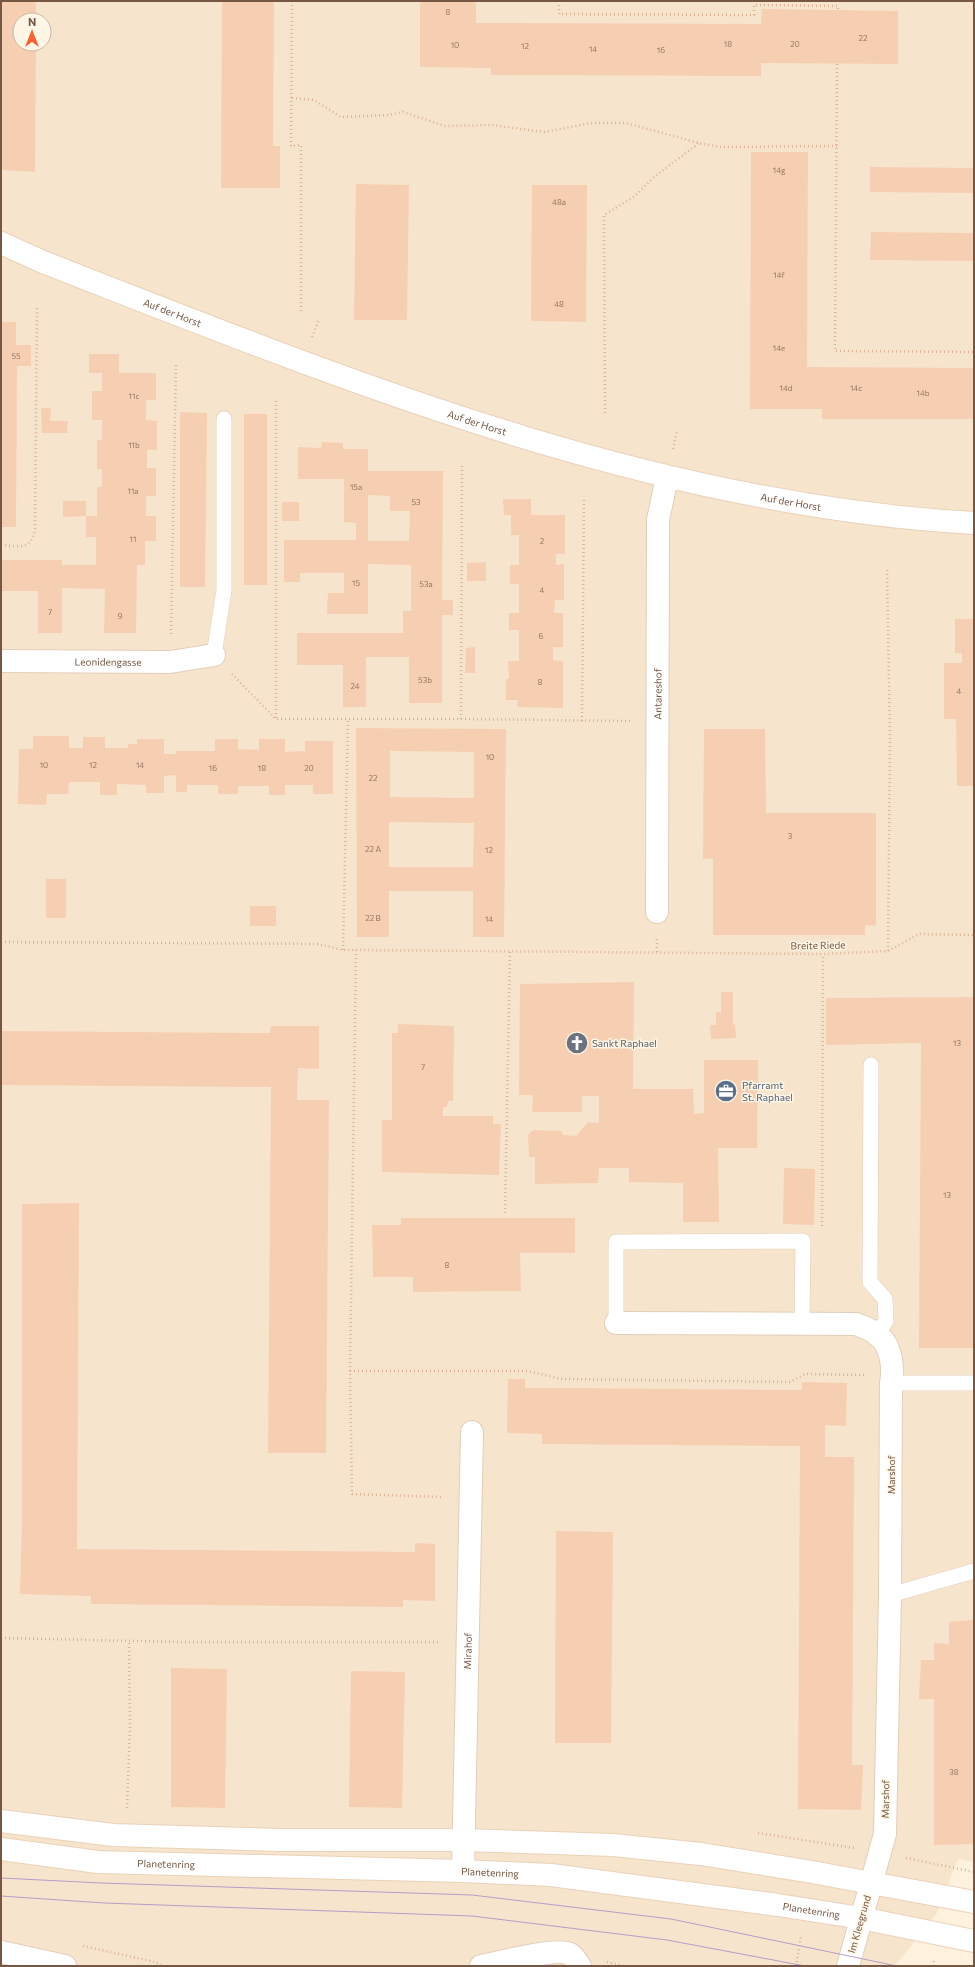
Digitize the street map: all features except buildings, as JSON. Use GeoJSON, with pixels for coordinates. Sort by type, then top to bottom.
{"type":"FeatureCollection","features":[{"type":"Feature","properties":{"kind":"street","name":"Auf der Horst"},"geometry":{"type":"LineString","coordinates":[[1,243],[43,262],[302,363],[506,432],[667,477],[798,504],[914,520],[974,523]]}},
{"type":"Feature","properties":{"kind":"street","name":"Antareshof"},"geometry":{"type":"LineString","coordinates":[[657,912],[656,722],[658,520],[667,477]]}},
{"type":"Feature","properties":{"kind":"street","name":"Leonidengasse"},"geometry":{"type":"LineString","coordinates":[[1,661],[170,662],[214,655]]}},
{"type":"Feature","properties":{"kind":"street","name":"Marshof"},"geometry":{"type":"LineString","coordinates":[[616,1323],[856,1324],[877,1334],[889,1350],[892,1379],[890,1595],[885,1834],[871,1882]]}},
{"type":"Feature","properties":{"kind":"street","name":"Mirahof"},"geometry":{"type":"LineString","coordinates":[[463,1870],[472,1432]]}},
{"type":"Feature","properties":{"kind":"street"},"geometry":{"type":"LineString","coordinates":[[1,1821],[113,1835],[281,1840],[464,1840],[613,1845],[694,1853],[871,1882],[974,1902]]}},
{"type":"Feature","properties":{"kind":"street","name":"Planetenring"},"geometry":{"type":"LineString","coordinates":[[1,1849],[98,1862],[463,1870],[551,1875],[778,1904],[861,1918],[974,1941]]}},
{"type":"Feature","properties":{"kind":"street","name":"Im Kleegrund"},"geometry":{"type":"LineString","coordinates":[[848,1966],[871,1882]]}},
{"type":"Feature","properties":{"kind":"street"},"geometry":{"type":"LineString","coordinates":[[1,1952],[65,1966]]}},
{"type":"Feature","properties":{"kind":"street"},"geometry":{"type":"LineString","coordinates":[[481,1966],[550,1953],[564,1952],[576,1960]]}},
{"type":"Feature","properties":{"kind":"lane"},"geometry":{"type":"LineString","coordinates":[[214,655],[224,590],[224,419]]}},
{"type":"Feature","properties":{"kind":"lane"},"geometry":{"type":"LineString","coordinates":[[871,1065],[870,1282],[885,1298],[886,1321],[877,1334]]}},
{"type":"Feature","properties":{"kind":"lane"},"geometry":{"type":"LineString","coordinates":[[616,1323],[616,1242],[803,1241],[802,1324]]}},
{"type":"Feature","properties":{"kind":"lane"},"geometry":{"type":"LineString","coordinates":[[892,1379],[974,1383]]}},
{"type":"Feature","properties":{"kind":"lane"},"geometry":{"type":"LineString","coordinates":[[890,1595],[974,1571]]}},
{"type":"Feature","properties":{"kind":"path"},"geometry":{"type":"LineString","coordinates":[[292,1],[291,146],[301,145],[301,314]]}},
{"type":"Feature","properties":{"kind":"path"},"geometry":{"type":"LineString","coordinates":[[559,1],[559,14],[754,16],[754,5],[838,6],[838,11]]}},
{"type":"Feature","properties":{"kind":"path"},"geometry":{"type":"LineString","coordinates":[[837,64],[835,351],[974,352]]}},
{"type":"Feature","properties":{"kind":"path"},"geometry":{"type":"LineString","coordinates":[[292,98],[314,100],[341,117],[388,115],[403,112],[445,126],[492,125],[544,132],[592,123],[626,123],[699,143],[721,147],[837,146]]}},
{"type":"Feature","properties":{"kind":"path"},"geometry":{"type":"LineString","coordinates":[[605,413],[604,215],[635,196],[654,177],[699,143]]}},
{"type":"Feature","properties":{"kind":"path"},"geometry":{"type":"LineString","coordinates":[[1,545],[23,546],[34,539],[37,306]]}},
{"type":"Feature","properties":{"kind":"path"},"geometry":{"type":"LineString","coordinates":[[170,662],[176,363]]}},
{"type":"Feature","properties":{"kind":"path"},"geometry":{"type":"LineString","coordinates":[[276,401],[276,719]]}},
{"type":"Feature","properties":{"kind":"path"},"geometry":{"type":"LineString","coordinates":[[461,719],[462,466]]}},
{"type":"Feature","properties":{"kind":"path"},"geometry":{"type":"LineString","coordinates":[[582,721],[584,500]]}},
{"type":"Feature","properties":{"kind":"path"},"geometry":{"type":"LineString","coordinates":[[887,570],[890,739],[888,952]]}},
{"type":"Feature","properties":{"kind":"path"},"geometry":{"type":"LineString","coordinates":[[214,655],[276,719],[461,719],[656,722]]}},
{"type":"Feature","properties":{"kind":"path"},"geometry":{"type":"LineString","coordinates":[[343,950],[348,719]]}},
{"type":"Feature","properties":{"kind":"path","name":"Breite Riede"},"geometry":{"type":"LineString","coordinates":[[1,942],[318,944],[343,950],[823,954],[888,952],[919,934],[974,935]]}},
{"type":"Feature","properties":{"kind":"path"},"geometry":{"type":"LineString","coordinates":[[356,950],[350,1371],[352,1494],[471,1498]]}},
{"type":"Feature","properties":{"kind":"path"},"geometry":{"type":"LineString","coordinates":[[505,1213],[510,951]]}},
{"type":"Feature","properties":{"kind":"path"},"geometry":{"type":"LineString","coordinates":[[803,1241],[822,1241],[823,954]]}},
{"type":"Feature","properties":{"kind":"path"},"geometry":{"type":"LineString","coordinates":[[350,1371],[527,1371],[562,1379],[790,1382],[805,1374],[892,1379]]}},
{"type":"Feature","properties":{"kind":"path"},"geometry":{"type":"LineString","coordinates":[[1,1638],[468,1642]]}},
{"type":"Feature","properties":{"kind":"path"},"geometry":{"type":"LineString","coordinates":[[127,1816],[130,1727],[130,1640]]}},
{"type":"Feature","properties":{"kind":"path"},"geometry":{"type":"LineString","coordinates":[[950,1867],[974,1872]]}},
{"type":"Feature","properties":{"kind":"shaded area"},"geometry":{"type":"Polygon","coordinates":[[[1,1],[974,1],[974,1862],[958,1859],[937,1913],[895,1966],[1,1966],[1,1]]]}},
{"type":"Feature","properties":{"kind":"tram line"},"geometry":{"type":"LineString","coordinates":[[1,1878],[101,1883],[472,1895],[671,1919],[897,1966]]}},
{"type":"Feature","properties":{"kind":"tram line"},"geometry":{"type":"LineString","coordinates":[[1,1896],[104,1903],[472,1916],[667,1940],[805,1966]]}},
{"type":"Feature","properties":{"kind":"place","name":"Sankt Raphael"},"geometry":{"type":"Point","coordinates":[577,1043]}},
{"type":"Feature","properties":{"kind":"place","name":"Pfarramt St. Raphael"},"geometry":{"type":"Point","coordinates":[726,1091]}}]}
